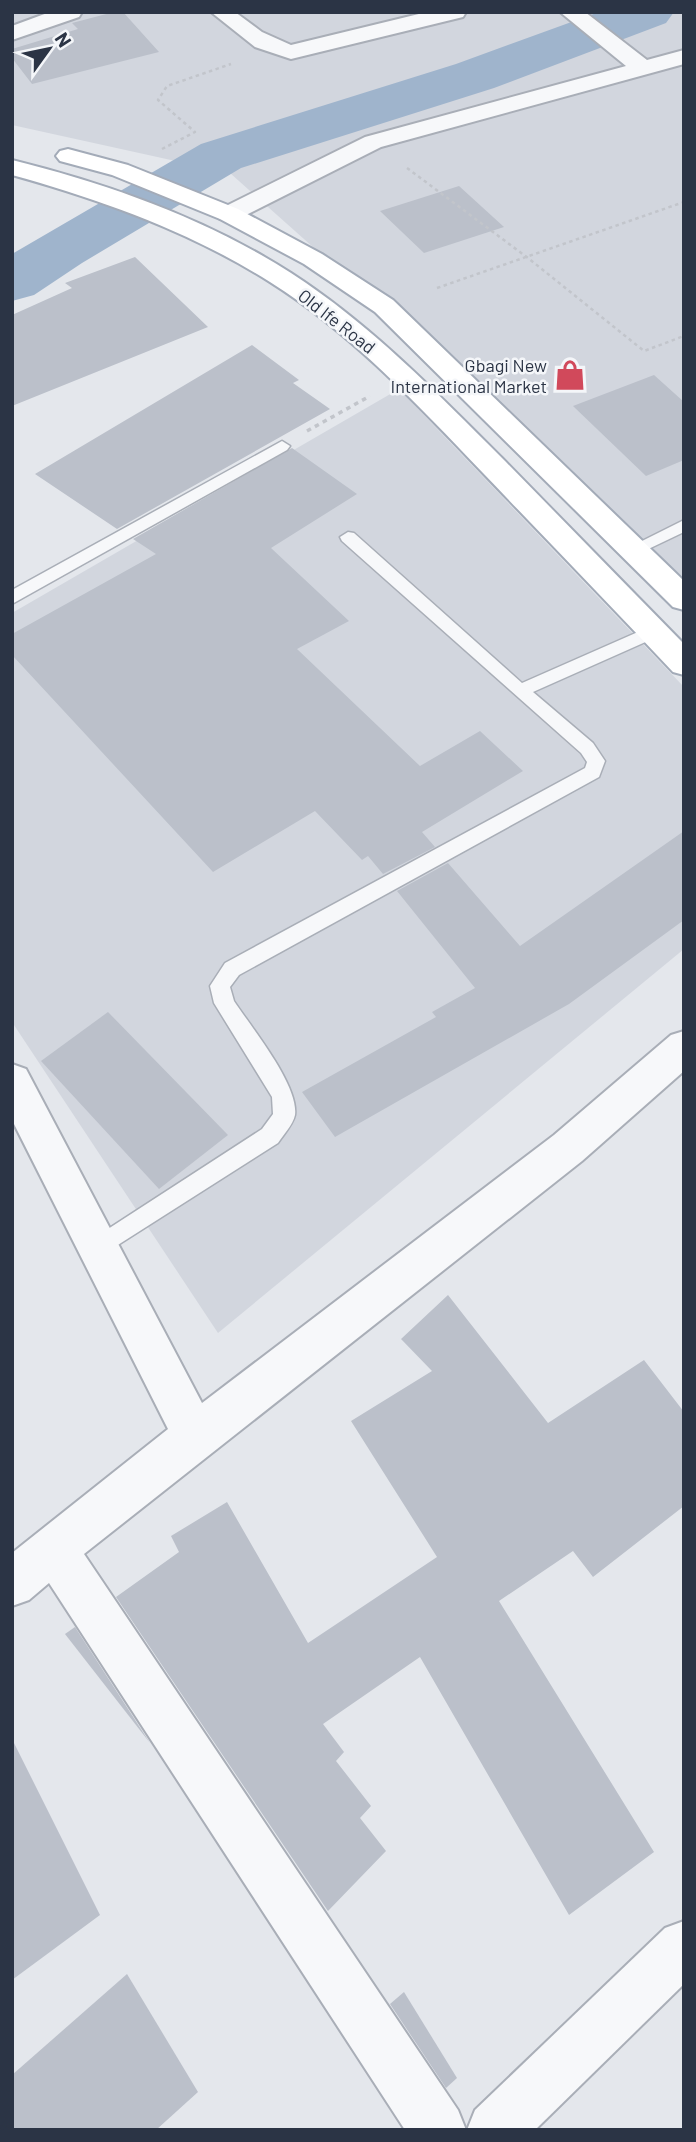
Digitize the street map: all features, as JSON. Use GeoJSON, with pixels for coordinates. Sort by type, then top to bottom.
{"type":"FeatureCollection","features":[{"type":"Feature","properties":{"kind":"main road","name":"Old Ife Road"},"geometry":{"type":"LineString","coordinates":[[39,149],[120,170],[229,214],[313,259],[384,306],[684,599]]}},
{"type":"Feature","properties":{"kind":"main road","name":"Old Ife Road"},"geometry":{"type":"LineString","coordinates":[[12,167],[128,201],[201,233],[281,277],[343,322],[404,376],[684,664]]}},
{"type":"Feature","properties":{"kind":"main road"},"geometry":{"type":"LineString","coordinates":[[95,190],[120,170]]}},
{"type":"Feature","properties":{"kind":"main road"},"geometry":{"type":"LineString","coordinates":[[343,322],[384,306]]}},
{"type":"Feature","properties":{"kind":"street"},"geometry":{"type":"LineString","coordinates":[[12,34],[71,12]]}},
{"type":"Feature","properties":{"kind":"street"},"geometry":{"type":"LineString","coordinates":[[222,12],[240,29],[275,49],[291,52],[455,12]]}},
{"type":"Feature","properties":{"kind":"street"},"geometry":{"type":"LineString","coordinates":[[571,12],[637,63]]}},
{"type":"Feature","properties":{"kind":"street"},"geometry":{"type":"LineString","coordinates":[[229,214],[373,142],[637,63],[684,57]]}},
{"type":"Feature","properties":{"kind":"street"},"geometry":{"type":"LineString","coordinates":[[12,1583],[195,1436],[568,1148],[684,1046]]}},
{"type":"Feature","properties":{"kind":"street"},"geometry":{"type":"LineString","coordinates":[[14,1088],[195,1436]]}},
{"type":"Feature","properties":{"kind":"street"},"geometry":{"type":"LineString","coordinates":[[54,1550],[438,2130]]}},
{"type":"Feature","properties":{"kind":"street"},"geometry":{"type":"LineString","coordinates":[[495,2130],[684,1947]]}},
{"type":"Feature","properties":{"kind":"lane"},"geometry":{"type":"LineString","coordinates":[[12,598],[282,446]]}},
{"type":"Feature","properties":{"kind":"lane"},"geometry":{"type":"LineString","coordinates":[[634,550],[684,525]]}},
{"type":"Feature","properties":{"kind":"lane"},"geometry":{"type":"LineString","coordinates":[[99,1247],[270,1136],[284,1116],[283,1095],[224,1003],[220,986],[232,970],[593,772],[596,761],[587,748],[348,537]]}},
{"type":"Feature","properties":{"kind":"lane"},"geometry":{"type":"LineString","coordinates":[[520,691],[653,632]]}},
{"type":"Feature","properties":{"kind":"path"},"geometry":{"type":"LineString","coordinates":[[120,170],[195,132],[158,100],[167,86],[275,49]]}},
{"type":"Feature","properties":{"kind":"path"},"geometry":{"type":"LineString","coordinates":[[373,142],[528,258],[644,351],[684,336]]}},
{"type":"Feature","properties":{"kind":"path"},"geometry":{"type":"LineString","coordinates":[[437,288],[684,202]]}},
{"type":"Feature","properties":{"kind":"path"},"geometry":{"type":"LineString","coordinates":[[282,446],[404,376]]}},
{"type":"Feature","properties":{"kind":"shaded area","name":"Gbagi New International Market"},"geometry":{"type":"Polygon","coordinates":[[[12,12],[684,12],[684,578],[230,173],[12,125],[12,12]]]}},
{"type":"Feature","properties":{"kind":"shaded area"},"geometry":{"type":"Polygon","coordinates":[[[399,389],[684,687],[684,949],[218,1333],[12,1022],[12,613],[399,389]]]}},
{"type":"Feature","properties":{"kind":"building"},"geometry":{"type":"Polygon","coordinates":[[[123,12],[159,52],[32,84],[12,58],[12,49],[78,29],[72,23],[123,12]]]}},
{"type":"Feature","properties":{"kind":"building"},"geometry":{"type":"Polygon","coordinates":[[[459,186],[504,227],[424,253],[380,211],[459,186]]]}},
{"type":"Feature","properties":{"kind":"building"},"geometry":{"type":"Polygon","coordinates":[[[135,257],[208,327],[12,406],[12,315],[72,288],[65,283],[135,257]]]}},
{"type":"Feature","properties":{"kind":"building"},"geometry":{"type":"Polygon","coordinates":[[[252,345],[299,380],[293,383],[330,409],[117,529],[35,474],[252,345]]]}},
{"type":"Feature","properties":{"kind":"building"},"geometry":{"type":"Polygon","coordinates":[[[654,375],[684,402],[684,460],[646,476],[573,406],[654,375]]]}},
{"type":"Feature","properties":{"kind":"building"},"geometry":{"type":"Polygon","coordinates":[[[292,448],[357,494],[271,548],[349,621],[297,649],[420,766],[480,731],[523,771],[422,832],[435,847],[383,874],[368,856],[362,860],[315,811],[213,872],[12,655],[12,634],[156,554],[133,539],[292,448]]]}},
{"type":"Feature","properties":{"kind":"building"},"geometry":{"type":"Polygon","coordinates":[[[684,831],[684,920],[569,1004],[335,1137],[302,1092],[436,1017],[432,1012],[475,988],[397,891],[448,863],[520,946],[684,831]]]}},
{"type":"Feature","properties":{"kind":"building"},"geometry":{"type":"Polygon","coordinates":[[[108,1012],[228,1135],[159,1189],[41,1061],[108,1012]]]}},
{"type":"Feature","properties":{"kind":"building"},"geometry":{"type":"Polygon","coordinates":[[[448,1295],[548,1423],[644,1360],[684,1412],[684,1506],[593,1577],[573,1551],[499,1601],[654,1852],[569,1915],[420,1657],[323,1724],[344,1752],[336,1761],[371,1806],[360,1818],[386,1851],[328,1911],[116,1597],[179,1552],[171,1536],[227,1502],[308,1643],[437,1557],[351,1421],[432,1371],[401,1339],[448,1295]]]}},
{"type":"Feature","properties":{"kind":"building"},"geometry":{"type":"Polygon","coordinates":[[[75,1627],[150,1743],[65,1634],[75,1627]]]}},
{"type":"Feature","properties":{"kind":"building"},"geometry":{"type":"Polygon","coordinates":[[[12,1739],[100,1915],[12,1980],[12,1739]]]}},
{"type":"Feature","properties":{"kind":"building"},"geometry":{"type":"Polygon","coordinates":[[[127,1974],[198,2092],[156,2130],[12,2130],[12,2075],[127,1974]]]}},
{"type":"Feature","properties":{"kind":"building"},"geometry":{"type":"Polygon","coordinates":[[[404,1992],[457,2078],[446,2088],[390,2004],[404,1992]]]}},
{"type":"Feature","properties":{"kind":"waterway"},"geometry":{"type":"LineString","coordinates":[[12,282],[60,250],[221,156],[475,76],[648,12]]}},
{"type":"Feature","properties":{"kind":"place","name":"Gbagi New International Market"},"geometry":{"type":"Point","coordinates":[570,375]}}]}
